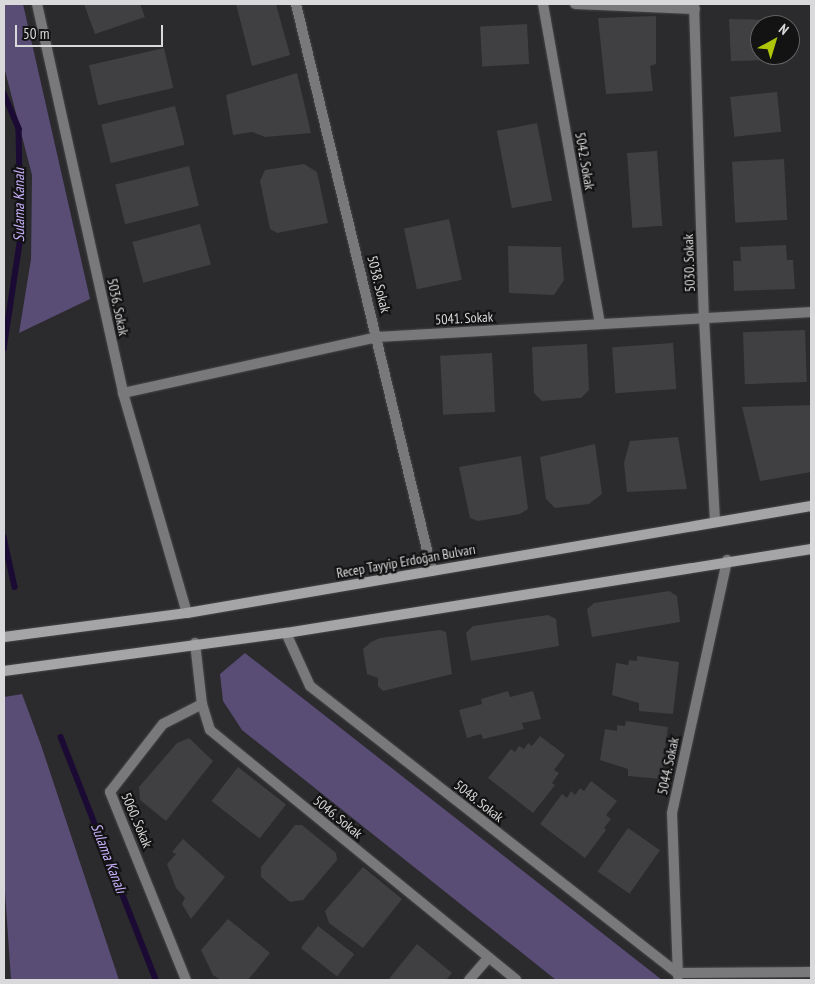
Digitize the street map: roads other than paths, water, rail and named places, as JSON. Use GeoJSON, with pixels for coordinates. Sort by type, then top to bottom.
{"type":"FeatureCollection","features":[{"type":"Feature","properties":{"kind":"main road","name":"Recep Tayyip Erdoğan Bulvarı"},"geometry":{"type":"LineString","coordinates":[[4,637],[186,612],[811,506]]}},
{"type":"Feature","properties":{"kind":"main road"},"geometry":{"type":"LineString","coordinates":[[4,671],[195,643],[286,633],[727,560],[811,549]]}},
{"type":"Feature","properties":{"kind":"street","name":"5036. Sokak"},"geometry":{"type":"LineString","coordinates":[[37,4],[123,393],[186,612]]}},
{"type":"Feature","properties":{"kind":"street","name":"5038. Sokak"},"geometry":{"type":"LineString","coordinates":[[296,4],[378,337],[432,571]]}},
{"type":"Feature","properties":{"kind":"street","name":"5042. Sokak"},"geometry":{"type":"LineString","coordinates":[[543,4],[600,324]]}},
{"type":"Feature","properties":{"kind":"street"},"geometry":{"type":"LineString","coordinates":[[575,4],[694,6]]}},
{"type":"Feature","properties":{"kind":"street","name":"5030. Sokak"},"geometry":{"type":"LineString","coordinates":[[694,6],[704,318],[715,521]]}},
{"type":"Feature","properties":{"kind":"street","name":"5041. Sokak"},"geometry":{"type":"LineString","coordinates":[[123,393],[378,337],[811,312]]}},
{"type":"Feature","properties":{"kind":"street","name":"5044. Sokak"},"geometry":{"type":"LineString","coordinates":[[678,977],[672,813],[727,560]]}},
{"type":"Feature","properties":{"kind":"street","name":"5048. Sokak"},"geometry":{"type":"LineString","coordinates":[[286,633],[310,686],[678,977]]}},
{"type":"Feature","properties":{"kind":"street","name":"5046. Sokak"},"geometry":{"type":"LineString","coordinates":[[195,643],[202,704],[210,730],[516,980]]}},
{"type":"Feature","properties":{"kind":"street","name":"5060. Sokak"},"geometry":{"type":"LineString","coordinates":[[186,980],[110,792],[163,724],[202,704]]}},
{"type":"Feature","properties":{"kind":"street"},"geometry":{"type":"LineString","coordinates":[[469,980],[488,958]]}},
{"type":"Feature","properties":{"kind":"street"},"geometry":{"type":"LineString","coordinates":[[678,977],[811,972]]}},
{"type":"Feature","properties":{"kind":"waterway","name":"Sulama Kanalı"},"geometry":{"type":"LineString","coordinates":[[4,93],[19,129],[21,237],[4,349]]}},
{"type":"Feature","properties":{"kind":"waterway","name":"Sulama Kanalı"},"geometry":{"type":"LineString","coordinates":[[4,537],[15,587]]}},
{"type":"Feature","properties":{"kind":"waterway","name":"Sulama Kanalı"},"geometry":{"type":"LineString","coordinates":[[61,737],[156,980]]}}]}
